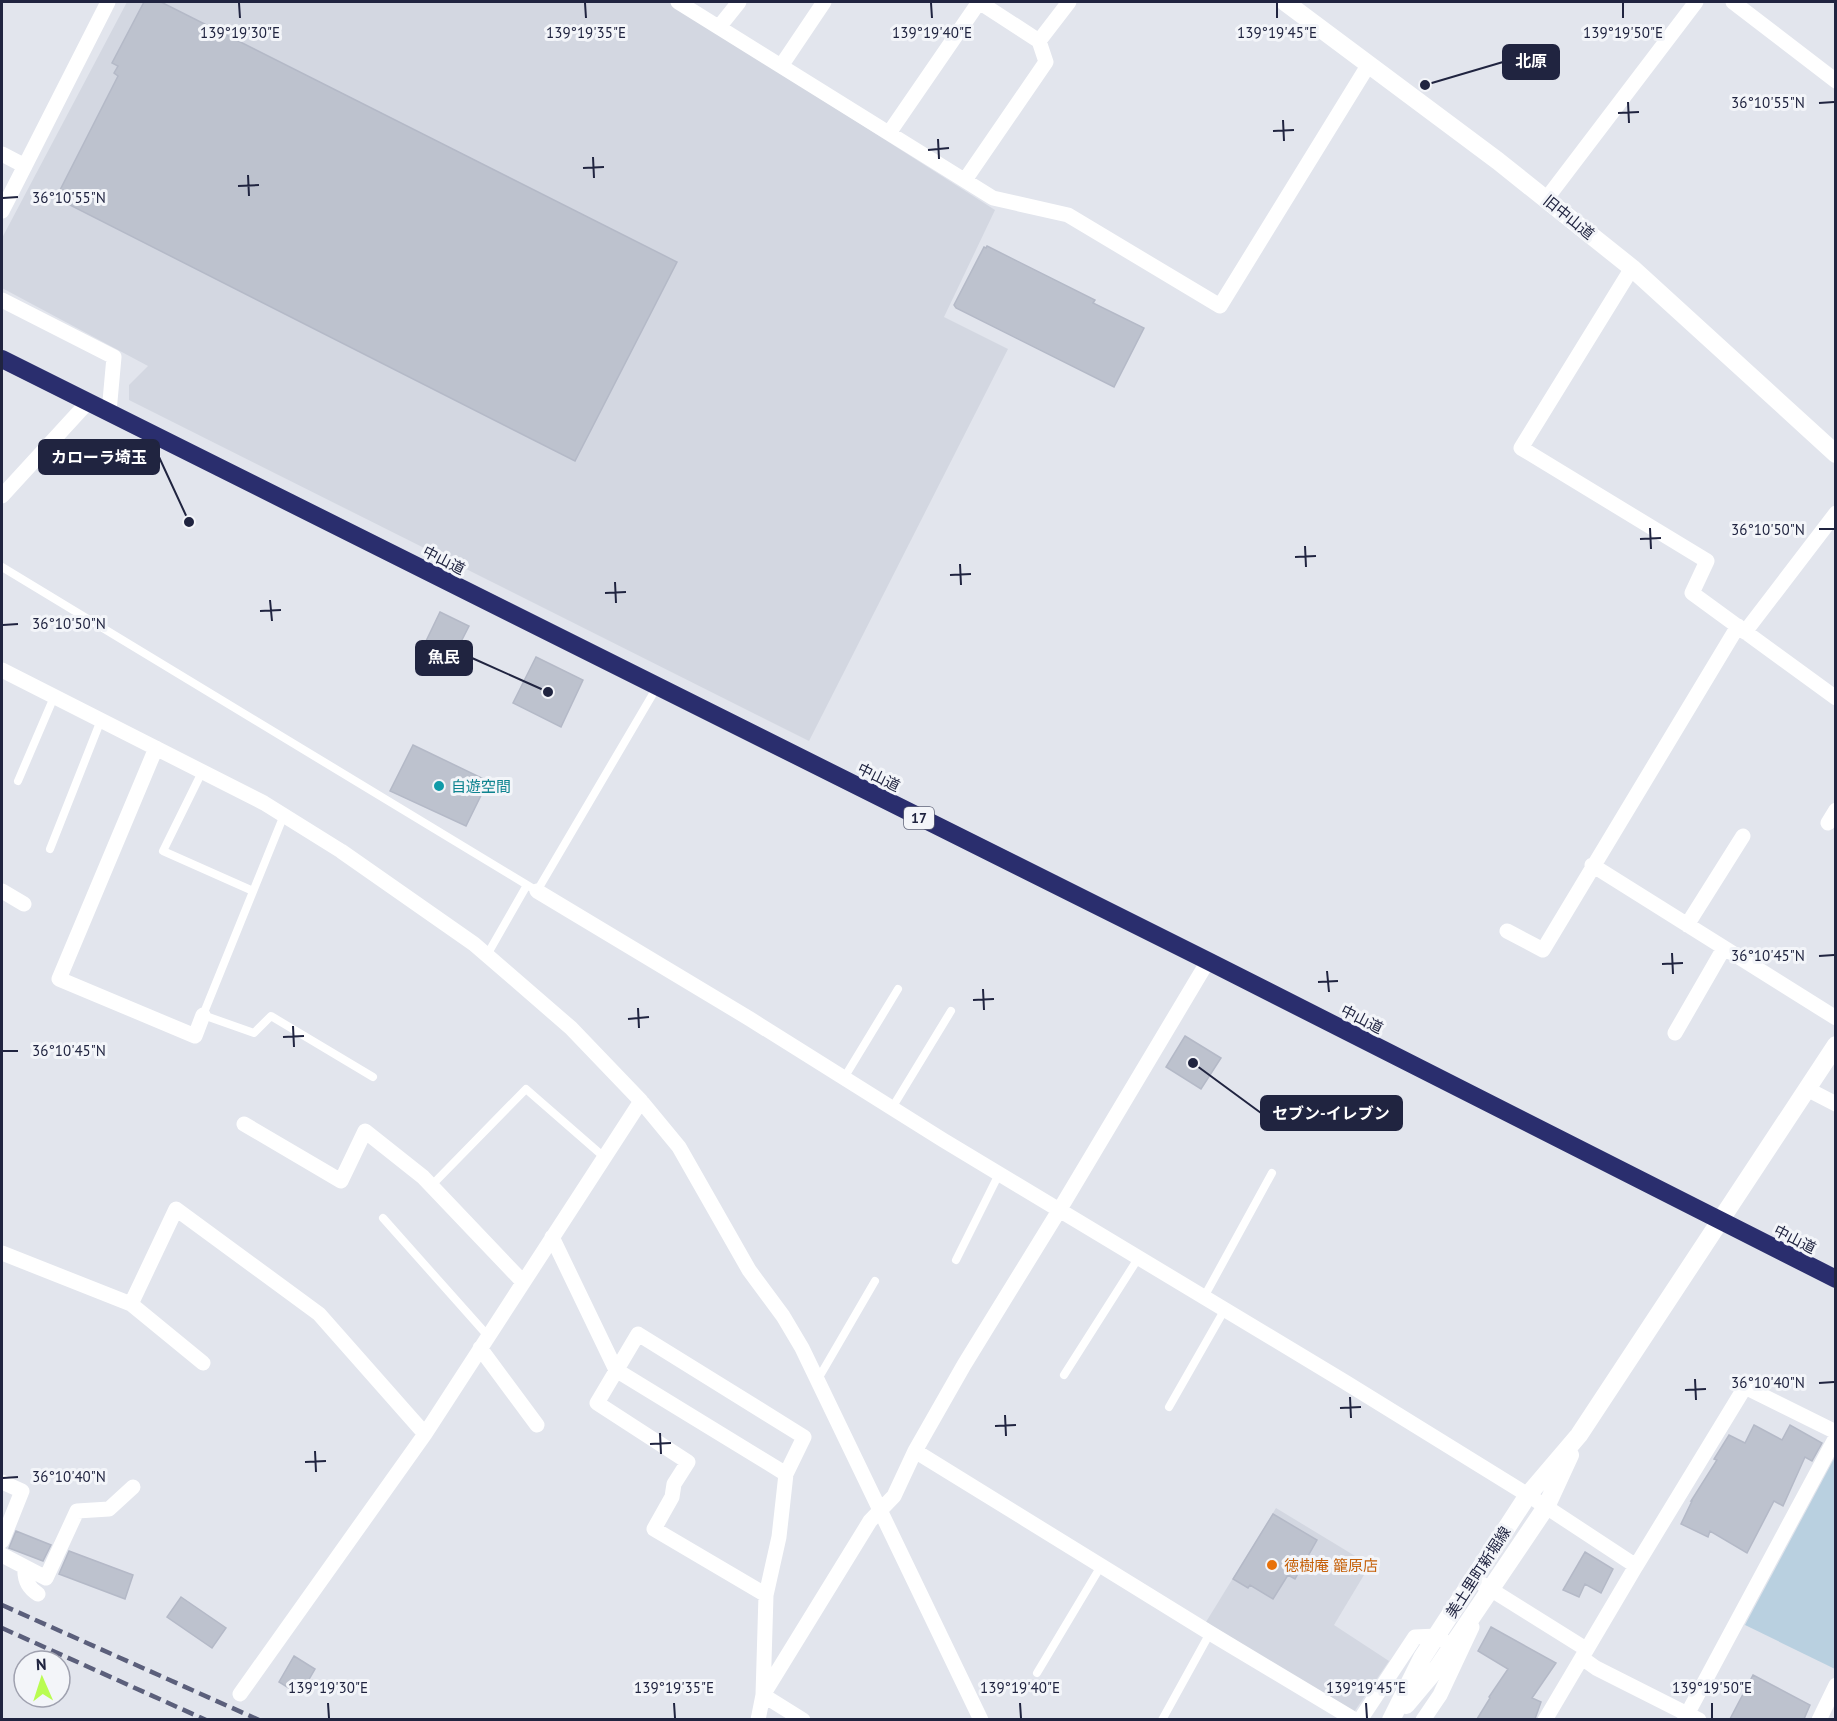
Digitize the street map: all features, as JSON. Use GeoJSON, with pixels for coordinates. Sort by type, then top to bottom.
{"type":"FeatureCollection","features":[{"type":"Feature","properties":{"kind":"highway","name":"中山道"},"geometry":{"type":"LineString","coordinates":[[2,359],[1208,961],[1836,1279]]}},
{"type":"Feature","properties":{"kind":"main road","name":"旧中山道"},"geometry":{"type":"LineString","coordinates":[[1285,2],[1547,198],[1632,268],[1836,454]]}},
{"type":"Feature","properties":{"kind":"main road","name":"美土里町新堀線"},"geometry":{"type":"LineString","coordinates":[[1393,1719],[1422,1658],[1528,1495],[1579,1435],[1836,1044]]}},
{"type":"Feature","properties":{"kind":"main road","name":"美土里町新堀線"},"geometry":{"type":"LineString","coordinates":[[1393,1719],[1438,1667],[1546,1507],[1579,1435]]}},
{"type":"Feature","properties":{"kind":"street"},"geometry":{"type":"LineString","coordinates":[[2,211],[108,2]]}},
{"type":"Feature","properties":{"kind":"street"},"geometry":{"type":"LineString","coordinates":[[678,2],[993,198],[1068,215],[1220,306],[1369,64]]}},
{"type":"Feature","properties":{"kind":"street"},"geometry":{"type":"LineString","coordinates":[[719,27],[739,2]]}},
{"type":"Feature","properties":{"kind":"street"},"geometry":{"type":"LineString","coordinates":[[781,66],[824,2]]}},
{"type":"Feature","properties":{"kind":"street"},"geometry":{"type":"LineString","coordinates":[[889,133],[979,2],[1039,41],[1046,62],[965,180]]}},
{"type":"Feature","properties":{"kind":"street"},"geometry":{"type":"LineString","coordinates":[[1039,41],[1069,2]]}},
{"type":"Feature","properties":{"kind":"street"},"geometry":{"type":"LineString","coordinates":[[1547,198],[1696,2]]}},
{"type":"Feature","properties":{"kind":"street"},"geometry":{"type":"LineString","coordinates":[[1733,2],[1836,81]]}},
{"type":"Feature","properties":{"kind":"street"},"geometry":{"type":"LineString","coordinates":[[2,154],[24,166]]}},
{"type":"Feature","properties":{"kind":"street"},"geometry":{"type":"LineString","coordinates":[[1632,268],[1521,448],[1707,561],[1692,593],[1836,698]]}},
{"type":"Feature","properties":{"kind":"street"},"geometry":{"type":"LineString","coordinates":[[2,300],[114,357],[109,412]]}},
{"type":"Feature","properties":{"kind":"street"},"geometry":{"type":"LineString","coordinates":[[2,496],[89,401]]}},
{"type":"Feature","properties":{"kind":"street"},"geometry":{"type":"LineString","coordinates":[[1508,932],[1543,950],[1592,865],[1741,629],[1836,513]]}},
{"type":"Feature","properties":{"kind":"street"},"geometry":{"type":"LineString","coordinates":[[2,670],[264,802],[350,857],[474,944],[571,1029],[640,1101],[679,1147],[749,1270],[791,1329],[818,1380],[981,1719]]}},
{"type":"Feature","properties":{"kind":"street"},"geometry":{"type":"LineString","coordinates":[[156,748],[59,980],[195,1036],[203,1015]]}},
{"type":"Feature","properties":{"kind":"street"},"geometry":{"type":"LineString","coordinates":[[1687,925],[1743,836]]}},
{"type":"Feature","properties":{"kind":"street"},"geometry":{"type":"LineString","coordinates":[[1592,865],[1836,1018]]}},
{"type":"Feature","properties":{"kind":"street"},"geometry":{"type":"LineString","coordinates":[[532,888],[1528,1495],[1636,1566]]}},
{"type":"Feature","properties":{"kind":"street"},"geometry":{"type":"LineString","coordinates":[[2,891],[24,904]]}},
{"type":"Feature","properties":{"kind":"street"},"geometry":{"type":"LineString","coordinates":[[1675,1033],[1724,948]]}},
{"type":"Feature","properties":{"kind":"street"},"geometry":{"type":"LineString","coordinates":[[763,1695],[870,1521],[894,1496],[915,1451],[1208,961]]}},
{"type":"Feature","properties":{"kind":"street"},"geometry":{"type":"LineString","coordinates":[[1807,1089],[1836,1104]]}},
{"type":"Feature","properties":{"kind":"street"},"geometry":{"type":"LineString","coordinates":[[240,1694],[425,1434],[640,1101]]}},
{"type":"Feature","properties":{"kind":"street"},"geometry":{"type":"LineString","coordinates":[[244,1124],[341,1181],[365,1131],[423,1177],[523,1282]]}},
{"type":"Feature","properties":{"kind":"street"},"geometry":{"type":"LineString","coordinates":[[131,1304],[176,1209],[319,1314],[425,1434]]}},
{"type":"Feature","properties":{"kind":"street"},"geometry":{"type":"LineString","coordinates":[[552,1237],[616,1370],[786,1474]]}},
{"type":"Feature","properties":{"kind":"street"},"geometry":{"type":"LineString","coordinates":[[2,1256],[131,1304],[203,1363]]}},
{"type":"Feature","properties":{"kind":"street"},"geometry":{"type":"LineString","coordinates":[[758,1719],[763,1695],[766,1595],[779,1537],[786,1474],[804,1437],[638,1334],[597,1403],[688,1462],[674,1484],[672,1497],[654,1529],[766,1595]]}},
{"type":"Feature","properties":{"kind":"street"},"geometry":{"type":"LineString","coordinates":[[484,1342],[537,1425]]}},
{"type":"Feature","properties":{"kind":"street"},"geometry":{"type":"LineString","coordinates":[[1545,1719],[1745,1387],[1836,1432]]}},
{"type":"Feature","properties":{"kind":"street"},"geometry":{"type":"LineString","coordinates":[[1474,1579],[1584,1653],[1596,1668],[1690,1718],[1836,1437]]}},
{"type":"Feature","properties":{"kind":"street"},"geometry":{"type":"LineString","coordinates":[[915,1451],[1210,1633],[1357,1719],[1415,1637],[1437,1636],[1452,1646]]}},
{"type":"Feature","properties":{"kind":"street"},"geometry":{"type":"LineString","coordinates":[[2,1482],[22,1491],[2,1541]]}},
{"type":"Feature","properties":{"kind":"street"},"geometry":{"type":"LineString","coordinates":[[2,1555],[46,1578],[77,1511],[109,1509],[133,1487]]}},
{"type":"Feature","properties":{"kind":"street"},"geometry":{"type":"LineString","coordinates":[[25,1567],[24,1575],[30,1589],[38,1594]]}},
{"type":"Feature","properties":{"kind":"street"},"geometry":{"type":"LineString","coordinates":[[1423,1719],[1440,1695],[1491,1589]]}},
{"type":"Feature","properties":{"kind":"street"},"geometry":{"type":"LineString","coordinates":[[1820,1719],[1836,1685]]}},
{"type":"Feature","properties":{"kind":"street"},"geometry":{"type":"LineString","coordinates":[[763,1695],[803,1719]]}},
{"type":"Feature","properties":{"kind":"lane"},"geometry":{"type":"LineString","coordinates":[[2,567],[532,888]]}},
{"type":"Feature","properties":{"kind":"lane"},"geometry":{"type":"LineString","coordinates":[[488,956],[657,687]]}},
{"type":"Feature","properties":{"kind":"lane"},"geometry":{"type":"LineString","coordinates":[[18,781],[54,697]]}},
{"type":"Feature","properties":{"kind":"lane"},"geometry":{"type":"LineString","coordinates":[[50,849],[101,720]]}},
{"type":"Feature","properties":{"kind":"lane"},"geometry":{"type":"LineString","coordinates":[[202,772],[163,851],[253,891]]}},
{"type":"Feature","properties":{"kind":"lane"},"geometry":{"type":"LineString","coordinates":[[284,815],[203,1015],[254,1032],[271,1016],[373,1077]]}},
{"type":"Feature","properties":{"kind":"lane"},"geometry":{"type":"LineString","coordinates":[[844,1078],[898,989]]}},
{"type":"Feature","properties":{"kind":"lane"},"geometry":{"type":"LineString","coordinates":[[892,1108],[951,1011]]}},
{"type":"Feature","properties":{"kind":"lane"},"geometry":{"type":"LineString","coordinates":[[431,1186],[526,1089],[604,1157]]}},
{"type":"Feature","properties":{"kind":"lane"},"geometry":{"type":"LineString","coordinates":[[1204,1297],[1272,1173]]}},
{"type":"Feature","properties":{"kind":"lane"},"geometry":{"type":"LineString","coordinates":[[956,1260],[999,1174]]}},
{"type":"Feature","properties":{"kind":"lane"},"geometry":{"type":"LineString","coordinates":[[383,1218],[484,1342]]}},
{"type":"Feature","properties":{"kind":"lane"},"geometry":{"type":"LineString","coordinates":[[1064,1375],[1139,1257]]}},
{"type":"Feature","properties":{"kind":"lane"},"geometry":{"type":"LineString","coordinates":[[818,1380],[875,1281]]}},
{"type":"Feature","properties":{"kind":"lane"},"geometry":{"type":"LineString","coordinates":[[1169,1407],[1225,1309]]}},
{"type":"Feature","properties":{"kind":"lane"},"geometry":{"type":"LineString","coordinates":[[1037,1673],[1101,1566]]}},
{"type":"Feature","properties":{"kind":"lane"},"geometry":{"type":"LineString","coordinates":[[1162,1719],[1210,1633]]}},
{"type":"Feature","properties":{"kind":"shaded area"},"geometry":{"type":"Polygon","coordinates":[[[127,2],[669,2],[995,210],[944,317],[1008,349],[809,741],[129,400],[129,385],[148,366],[2,288],[2,238],[127,2]]]}},
{"type":"Feature","properties":{"kind":"shaded area"},"geometry":{"type":"Polygon","coordinates":[[[1835,1457],[1835,1669],[1745,1625],[1835,1457]]]}},
{"type":"Feature","properties":{"kind":"shaded area"},"geometry":{"type":"Polygon","coordinates":[[[1276,1508],[1370,1565],[1334,1625],[1389,1661],[1354,1712],[1206,1622],[1276,1508]]]}},
{"type":"Feature","properties":{"kind":"building"},"geometry":{"type":"Polygon","coordinates":[[[144,2],[161,2],[677,262],[575,461],[56,198],[118,76],[114,73],[118,66],[112,63],[144,2]]]}},
{"type":"Feature","properties":{"kind":"building"},"geometry":{"type":"Polygon","coordinates":[[[987,246],[1095,300],[1093,303],[1144,328],[1114,387],[956,308],[954,305],[984,247],[987,246]]]}},
{"type":"Feature","properties":{"kind":"building"},"geometry":{"type":"Polygon","coordinates":[[[440,612],[469,626],[444,675],[416,662],[440,612]]]}},
{"type":"Feature","properties":{"kind":"building"},"geometry":{"type":"Polygon","coordinates":[[[536,657],[583,680],[561,727],[513,703],[536,657]]]}},
{"type":"Feature","properties":{"kind":"building","name":"自遊空間"},"geometry":{"type":"Polygon","coordinates":[[[413,745],[488,781],[466,826],[390,791],[413,745]]]}},
{"type":"Feature","properties":{"kind":"building"},"geometry":{"type":"Polygon","coordinates":[[[1185,1036],[1221,1058],[1201,1089],[1166,1067],[1185,1036]]]}},
{"type":"Feature","properties":{"kind":"building"},"geometry":{"type":"Polygon","coordinates":[[[1754,1425],[1782,1440],[1790,1425],[1822,1443],[1812,1461],[1805,1457],[1783,1506],[1774,1501],[1747,1553],[1710,1531],[1708,1537],[1681,1524],[1691,1501],[1717,1460],[1714,1459],[1729,1435],[1745,1443],[1754,1425]]]}},
{"type":"Feature","properties":{"kind":"building","name":"徳樹庵 籠原店"},"geometry":{"type":"Polygon","coordinates":[[[1273,1514],[1317,1540],[1295,1579],[1288,1575],[1273,1599],[1250,1585],[1248,1588],[1233,1579],[1273,1514]]]}},
{"type":"Feature","properties":{"kind":"building"},"geometry":{"type":"Polygon","coordinates":[[[16,1531],[51,1545],[43,1561],[9,1548],[16,1531]]]}},
{"type":"Feature","properties":{"kind":"building"},"geometry":{"type":"Polygon","coordinates":[[[69,1551],[133,1575],[125,1599],[59,1574],[69,1551]]]}},
{"type":"Feature","properties":{"kind":"building"},"geometry":{"type":"Polygon","coordinates":[[[1585,1552],[1613,1569],[1601,1593],[1585,1584],[1579,1597],[1563,1590],[1585,1552]]]}},
{"type":"Feature","properties":{"kind":"building"},"geometry":{"type":"Polygon","coordinates":[[[181,1597],[226,1628],[212,1648],[167,1617],[181,1597]]]}},
{"type":"Feature","properties":{"kind":"building"},"geometry":{"type":"Polygon","coordinates":[[[1491,1627],[1556,1663],[1532,1698],[1541,1702],[1535,1719],[1477,1719],[1508,1669],[1478,1651],[1491,1627]]]}},
{"type":"Feature","properties":{"kind":"building"},"geometry":{"type":"Polygon","coordinates":[[[294,1656],[315,1669],[300,1695],[279,1682],[294,1656]]]}},
{"type":"Feature","properties":{"kind":"building"},"geometry":{"type":"Polygon","coordinates":[[[1753,1675],[1810,1705],[1804,1719],[1730,1719],[1753,1675]]]}},
{"type":"Feature","properties":{"kind":"railway"},"geometry":{"type":"LineString","coordinates":[[2,1605],[259,1720]]}},
{"type":"Feature","properties":{"kind":"railway"},"geometry":{"type":"LineString","coordinates":[[2,1628],[206,1720]]}},
{"type":"Feature","properties":{"kind":"place","name":"北原"},"geometry":{"type":"Point","coordinates":[1425,85]}},
{"type":"Feature","properties":{"kind":"place","name":"カローラ埼玉"},"geometry":{"type":"Point","coordinates":[189,522]}},
{"type":"Feature","properties":{"kind":"place","name":"魚民"},"geometry":{"type":"Point","coordinates":[548,692]}},
{"type":"Feature","properties":{"kind":"place","name":"自遊空間"},"geometry":{"type":"Point","coordinates":[439,786]}},
{"type":"Feature","properties":{"kind":"place","name":"セブン-イレブン"},"geometry":{"type":"Point","coordinates":[1193,1063]}},
{"type":"Feature","properties":{"kind":"place","name":"徳樹庵 籠原店"},"geometry":{"type":"Point","coordinates":[1272,1565]}}]}
